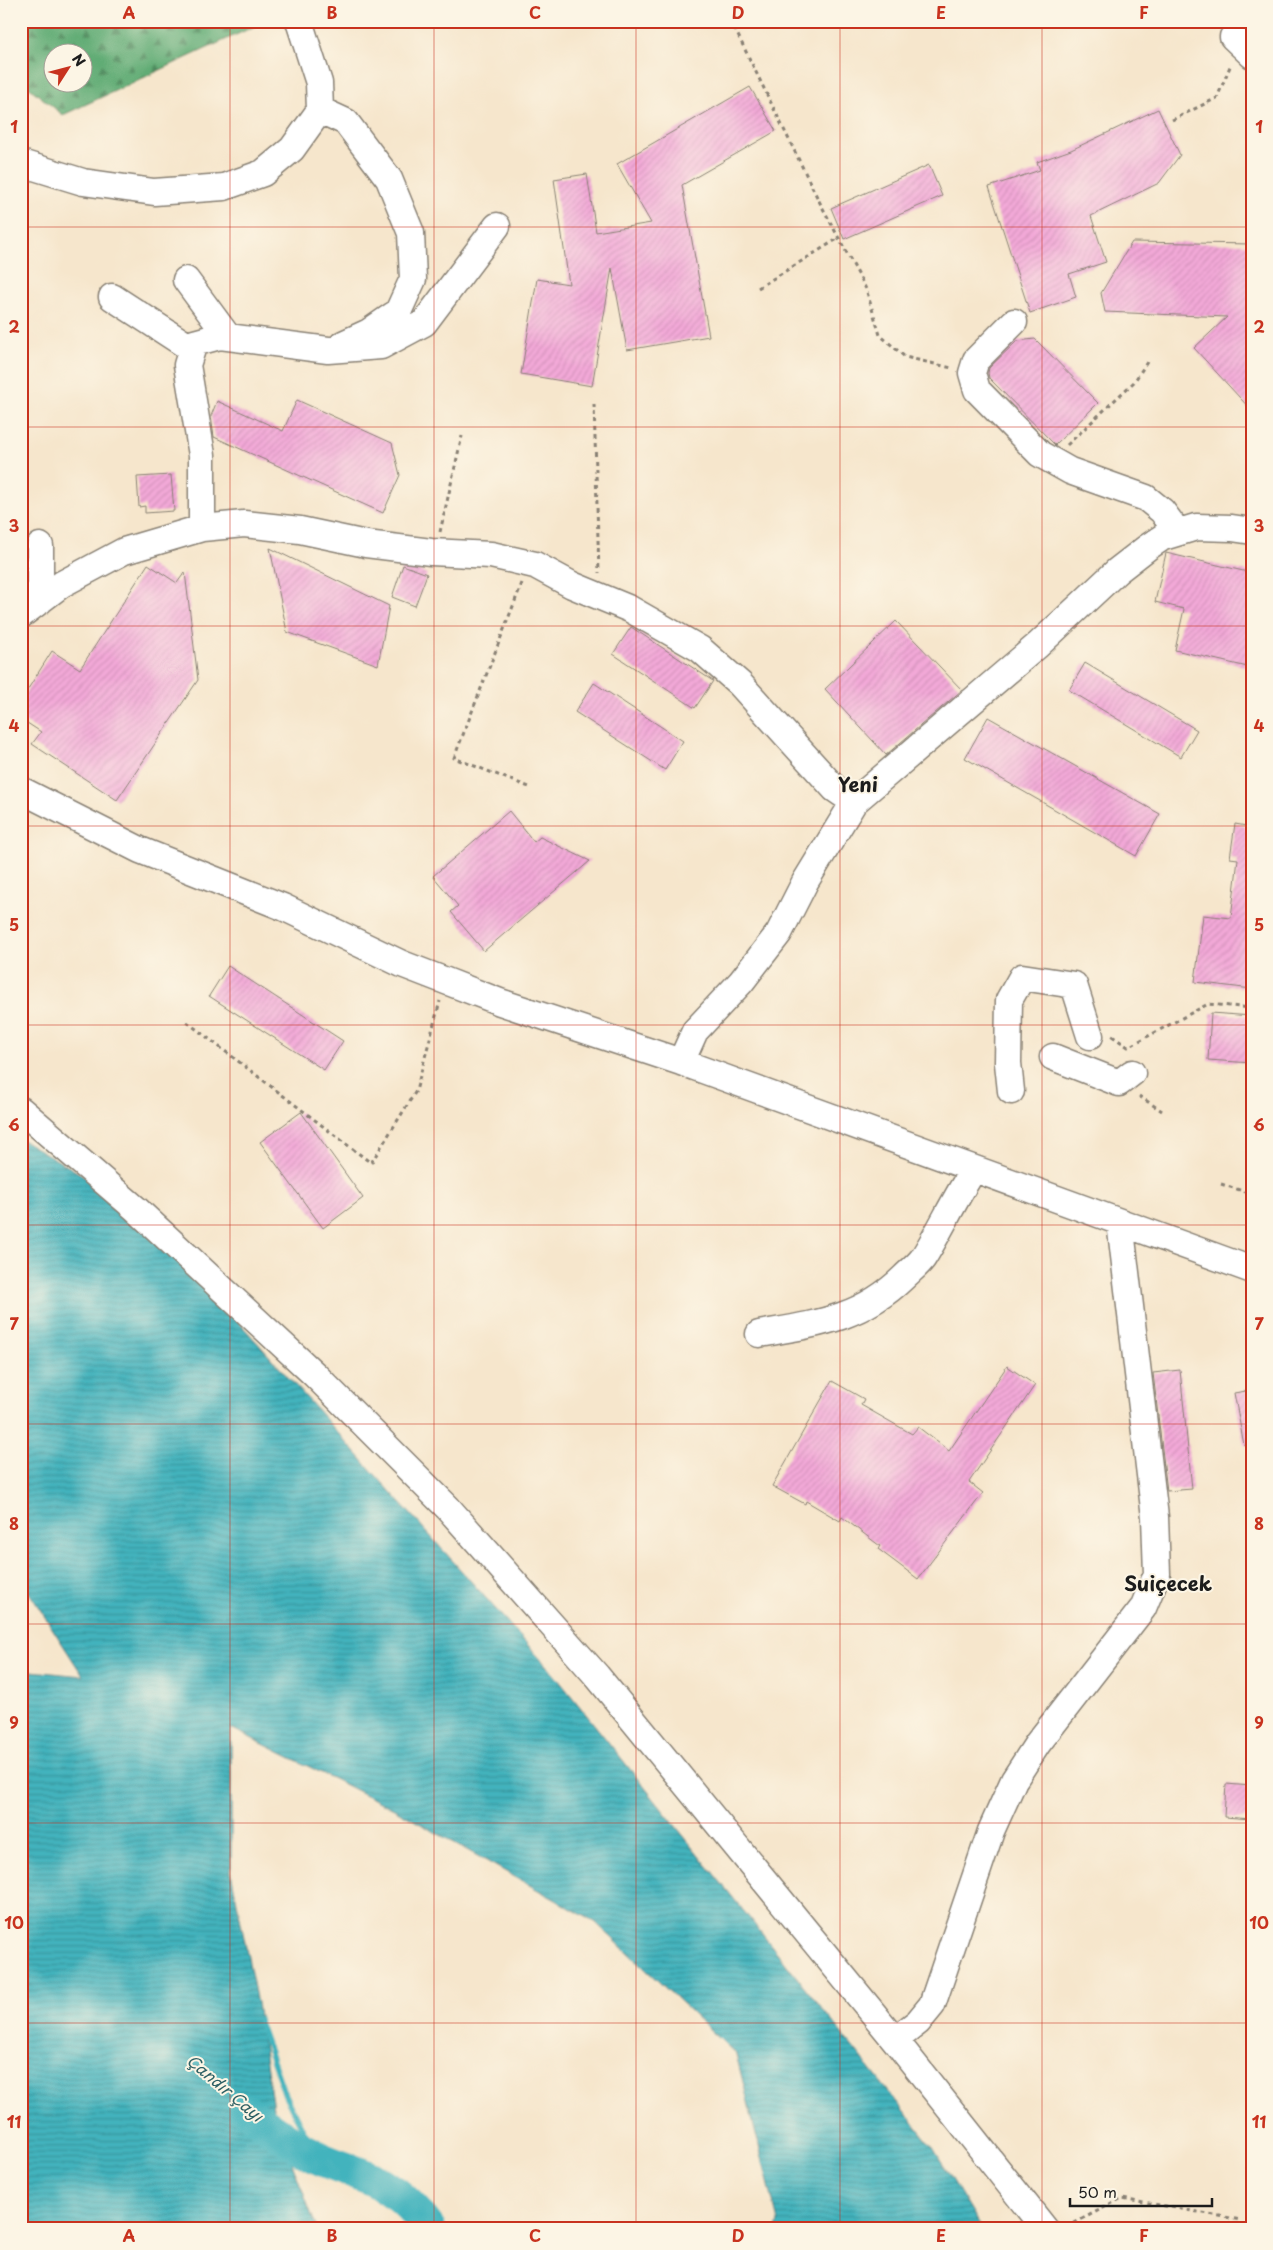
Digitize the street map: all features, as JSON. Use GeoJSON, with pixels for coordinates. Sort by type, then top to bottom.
{"type":"FeatureCollection","features":[{"type":"Feature","properties":{"kind":"street"},"geometry":{"type":"LineString","coordinates":[[21,163],[83,182],[154,192],[224,188],[264,173],[292,149],[320,110],[319,83],[299,21]]}},
{"type":"Feature","properties":{"kind":"street"},"geometry":{"type":"LineString","coordinates":[[320,110],[346,122],[389,179],[410,233],[412,280],[398,312],[369,332],[328,350]]}},
{"type":"Feature","properties":{"kind":"street"},"geometry":{"type":"LineString","coordinates":[[202,528],[202,455],[187,365],[194,343],[220,336],[328,350],[381,346],[424,323],[497,226]]}},
{"type":"Feature","properties":{"kind":"street"},"geometry":{"type":"LineString","coordinates":[[186,280],[228,337]]}},
{"type":"Feature","properties":{"kind":"street"},"geometry":{"type":"LineString","coordinates":[[112,296],[192,349]]}},
{"type":"Feature","properties":{"kind":"street"},"geometry":{"type":"LineString","coordinates":[[1014,322],[979,354],[972,373],[976,390],[1031,447],[1049,461],[1070,471],[1146,498],[1162,511],[1178,532]]}},
{"type":"Feature","properties":{"kind":"street"},"geometry":{"type":"LineString","coordinates":[[30,608],[62,584],[124,550],[202,528],[244,524],[300,530],[366,544],[435,552],[490,555],[529,564],[630,609],[700,649],[740,684],[835,789],[854,802]]}},
{"type":"Feature","properties":{"kind":"street"},"geometry":{"type":"LineString","coordinates":[[681,1062],[695,1031],[741,982],[779,933],[805,882],[854,802],[1038,645],[1117,571],[1148,547],[1178,532],[1196,527],[1252,531]]}},
{"type":"Feature","properties":{"kind":"street"},"geometry":{"type":"LineString","coordinates":[[30,608],[40,546]]}},
{"type":"Feature","properties":{"kind":"street"},"geometry":{"type":"LineString","coordinates":[[21,790],[140,850],[283,907],[402,964],[500,1002],[681,1062],[1252,1270]]}},
{"type":"Feature","properties":{"kind":"street"},"geometry":{"type":"LineString","coordinates":[[1011,1091],[1008,1063],[1009,1000],[1022,977],[1074,985],[1098,1034]]}},
{"type":"Feature","properties":{"kind":"street"},"geometry":{"type":"LineString","coordinates":[[1053,1057],[1119,1083],[1132,1073]]}},
{"type":"Feature","properties":{"kind":"street"},"geometry":{"type":"LineString","coordinates":[[21,1110],[136,1209],[314,1374],[448,1508],[597,1676],[895,2040],[1045,2229]]}},
{"type":"Feature","properties":{"kind":"street"},"geometry":{"type":"LineString","coordinates":[[759,1334],[814,1325],[853,1313],[890,1291],[922,1260],[955,1197],[974,1169]]}},
{"type":"Feature","properties":{"kind":"street"},"geometry":{"type":"LineString","coordinates":[[895,2040],[918,2022],[932,2005],[991,1831],[1014,1780],[1038,1744],[1143,1608],[1156,1574],[1155,1517],[1120,1222]]}},
{"type":"Feature","properties":{"kind":"path"},"geometry":{"type":"LineString","coordinates":[[730,21],[866,289],[880,335],[905,356],[972,373]]}},
{"type":"Feature","properties":{"kind":"path"},"geometry":{"type":"LineString","coordinates":[[1172,120],[1217,98],[1241,45]]}},
{"type":"Feature","properties":{"kind":"path"},"geometry":{"type":"LineString","coordinates":[[758,288],[839,238]]}},
{"type":"Feature","properties":{"kind":"path"},"geometry":{"type":"LineString","coordinates":[[1049,461],[1134,382],[1147,362]]}},
{"type":"Feature","properties":{"kind":"path"},"geometry":{"type":"LineString","coordinates":[[594,404],[600,596]]}},
{"type":"Feature","properties":{"kind":"path"},"geometry":{"type":"LineString","coordinates":[[435,552],[462,436]]}},
{"type":"Feature","properties":{"kind":"path"},"geometry":{"type":"LineString","coordinates":[[529,564],[454,758],[529,787]]}},
{"type":"Feature","properties":{"kind":"path"},"geometry":{"type":"LineString","coordinates":[[187,1022],[371,1163],[416,1091],[446,981]]}},
{"type":"Feature","properties":{"kind":"path"},"geometry":{"type":"LineString","coordinates":[[1098,1034],[1128,1047],[1208,1004],[1252,1008]]}},
{"type":"Feature","properties":{"kind":"path"},"geometry":{"type":"LineString","coordinates":[[1221,1184],[1252,1194]]}},
{"type":"Feature","properties":{"kind":"path"},"geometry":{"type":"LineString","coordinates":[[1064,2229],[1122,2198],[1241,2220]]}},
{"type":"Feature","properties":{"kind":"green space"},"geometry":{"type":"Polygon","coordinates":[[[21,21],[266,21],[63,115],[21,81],[21,21]]]}},
{"type":"Feature","properties":{"kind":"water"},"geometry":{"type":"Polygon","coordinates":[[[21,1139],[134,1205],[553,1673],[932,2146],[982,2229],[776,2229],[778,2222],[736,2054],[595,1922],[394,1809],[231,1728],[231,1872],[257,2003],[274,2115],[317,2229],[21,2229],[21,1670],[83,1676],[21,1580],[21,1139]]]}},
{"type":"Feature","properties":{"kind":"building"},"geometry":{"type":"Polygon","coordinates":[[[750,87],[776,131],[682,185],[709,336],[627,350],[612,268],[592,386],[521,374],[537,279],[569,284],[554,179],[587,174],[596,232],[651,223],[617,164],[750,87]]]}},
{"type":"Feature","properties":{"kind":"building"},"geometry":{"type":"Polygon","coordinates":[[[1158,109],[1180,155],[1159,183],[1091,216],[1106,262],[1069,274],[1076,297],[1030,313],[989,187],[1040,170],[1037,162],[1071,150],[1158,109]]]}},
{"type":"Feature","properties":{"kind":"building"},"geometry":{"type":"Polygon","coordinates":[[[929,165],[942,196],[844,239],[831,208],[929,165]]]}},
{"type":"Feature","properties":{"kind":"building"},"geometry":{"type":"Polygon","coordinates":[[[1132,242],[1252,244],[1252,411],[1194,348],[1227,317],[1105,312],[1101,293],[1132,242]]]}},
{"type":"Feature","properties":{"kind":"building"},"geometry":{"type":"Polygon","coordinates":[[[1035,339],[1098,403],[1055,445],[989,378],[988,373],[989,368],[1017,341],[1035,339]]]}},
{"type":"Feature","properties":{"kind":"building"},"geometry":{"type":"Polygon","coordinates":[[[297,400],[392,443],[400,475],[383,513],[214,437],[211,416],[217,401],[283,431],[297,400]]]}},
{"type":"Feature","properties":{"kind":"building"},"geometry":{"type":"Polygon","coordinates":[[[171,475],[174,511],[145,513],[145,506],[139,507],[137,477],[171,475]]]}},
{"type":"Feature","properties":{"kind":"building"},"geometry":{"type":"Polygon","coordinates":[[[270,548],[389,606],[378,665],[287,632],[270,548]]]}},
{"type":"Feature","properties":{"kind":"building"},"geometry":{"type":"Polygon","coordinates":[[[1166,553],[1252,573],[1252,668],[1175,650],[1184,609],[1155,602],[1166,553]]]}},
{"type":"Feature","properties":{"kind":"building"},"geometry":{"type":"Polygon","coordinates":[[[148,564],[177,583],[185,572],[198,680],[117,800],[32,744],[41,732],[21,719],[21,700],[52,651],[80,669],[148,564]]]}},
{"type":"Feature","properties":{"kind":"building"},"geometry":{"type":"Polygon","coordinates":[[[403,565],[427,574],[415,606],[392,597],[403,565]]]}},
{"type":"Feature","properties":{"kind":"building"},"geometry":{"type":"Polygon","coordinates":[[[896,621],[962,690],[886,755],[825,689],[896,621]]]}},
{"type":"Feature","properties":{"kind":"building"},"geometry":{"type":"Polygon","coordinates":[[[631,627],[713,681],[695,708],[613,654],[631,627]]]}},
{"type":"Feature","properties":{"kind":"building"},"geometry":{"type":"Polygon","coordinates":[[[1085,663],[1197,730],[1181,757],[1069,690],[1085,663]]]}},
{"type":"Feature","properties":{"kind":"building"},"geometry":{"type":"Polygon","coordinates":[[[594,683],[683,741],[665,770],[575,712],[594,683]]]}},
{"type":"Feature","properties":{"kind":"building"},"geometry":{"type":"Polygon","coordinates":[[[988,717],[1160,814],[1136,856],[965,758],[988,717]]]}},
{"type":"Feature","properties":{"kind":"building"},"geometry":{"type":"Polygon","coordinates":[[[509,811],[534,842],[540,837],[590,861],[484,951],[451,912],[458,906],[433,876],[509,811]]]}},
{"type":"Feature","properties":{"kind":"building"},"geometry":{"type":"Polygon","coordinates":[[[1235,824],[1252,827],[1252,989],[1195,982],[1203,915],[1231,918],[1238,859],[1230,858],[1235,824]]]}},
{"type":"Feature","properties":{"kind":"building"},"geometry":{"type":"Polygon","coordinates":[[[228,966],[343,1041],[324,1070],[209,996],[228,966]]]}},
{"type":"Feature","properties":{"kind":"building"},"geometry":{"type":"Polygon","coordinates":[[[1211,1013],[1252,1016],[1252,1063],[1208,1060],[1211,1013]]]}},
{"type":"Feature","properties":{"kind":"building"},"geometry":{"type":"Polygon","coordinates":[[[301,1112],[363,1198],[323,1228],[260,1142],[301,1112]]]}},
{"type":"Feature","properties":{"kind":"building"},"geometry":{"type":"Polygon","coordinates":[[[1007,1366],[1035,1385],[969,1482],[983,1493],[918,1579],[878,1549],[880,1546],[842,1517],[840,1521],[806,1501],[805,1504],[772,1486],[832,1381],[864,1399],[861,1405],[912,1434],[918,1427],[949,1451],[1007,1366]]]}},
{"type":"Feature","properties":{"kind":"building"},"geometry":{"type":"Polygon","coordinates":[[[1180,1370],[1192,1489],[1167,1491],[1153,1373],[1180,1370]]]}},
{"type":"Feature","properties":{"kind":"building"},"geometry":{"type":"Polygon","coordinates":[[[1252,1390],[1252,1445],[1244,1445],[1234,1393],[1252,1390]]]}},
{"type":"Feature","properties":{"kind":"building"},"geometry":{"type":"Polygon","coordinates":[[[1226,1784],[1252,1786],[1252,1819],[1224,1817],[1226,1784]]]}},
{"type":"Feature","properties":{"kind":"waterway"},"geometry":{"type":"LineString","coordinates":[[258,2019],[285,2095],[317,2157]]}},
{"type":"Feature","properties":{"kind":"waterway","name":"Çandır Çayı"},"geometry":{"type":"LineString","coordinates":[[245,2109],[280,2135],[309,2153],[359,2173],[389,2188],[411,2207],[429,2229]]}},
{"type":"Feature","properties":{"kind":"district","name":"Yeni"},"geometry":{"type":"Point","coordinates":[858,785]}},
{"type":"Feature","properties":{"kind":"district","name":"Suiçecek"},"geometry":{"type":"Point","coordinates":[1168,1584]}}]}
